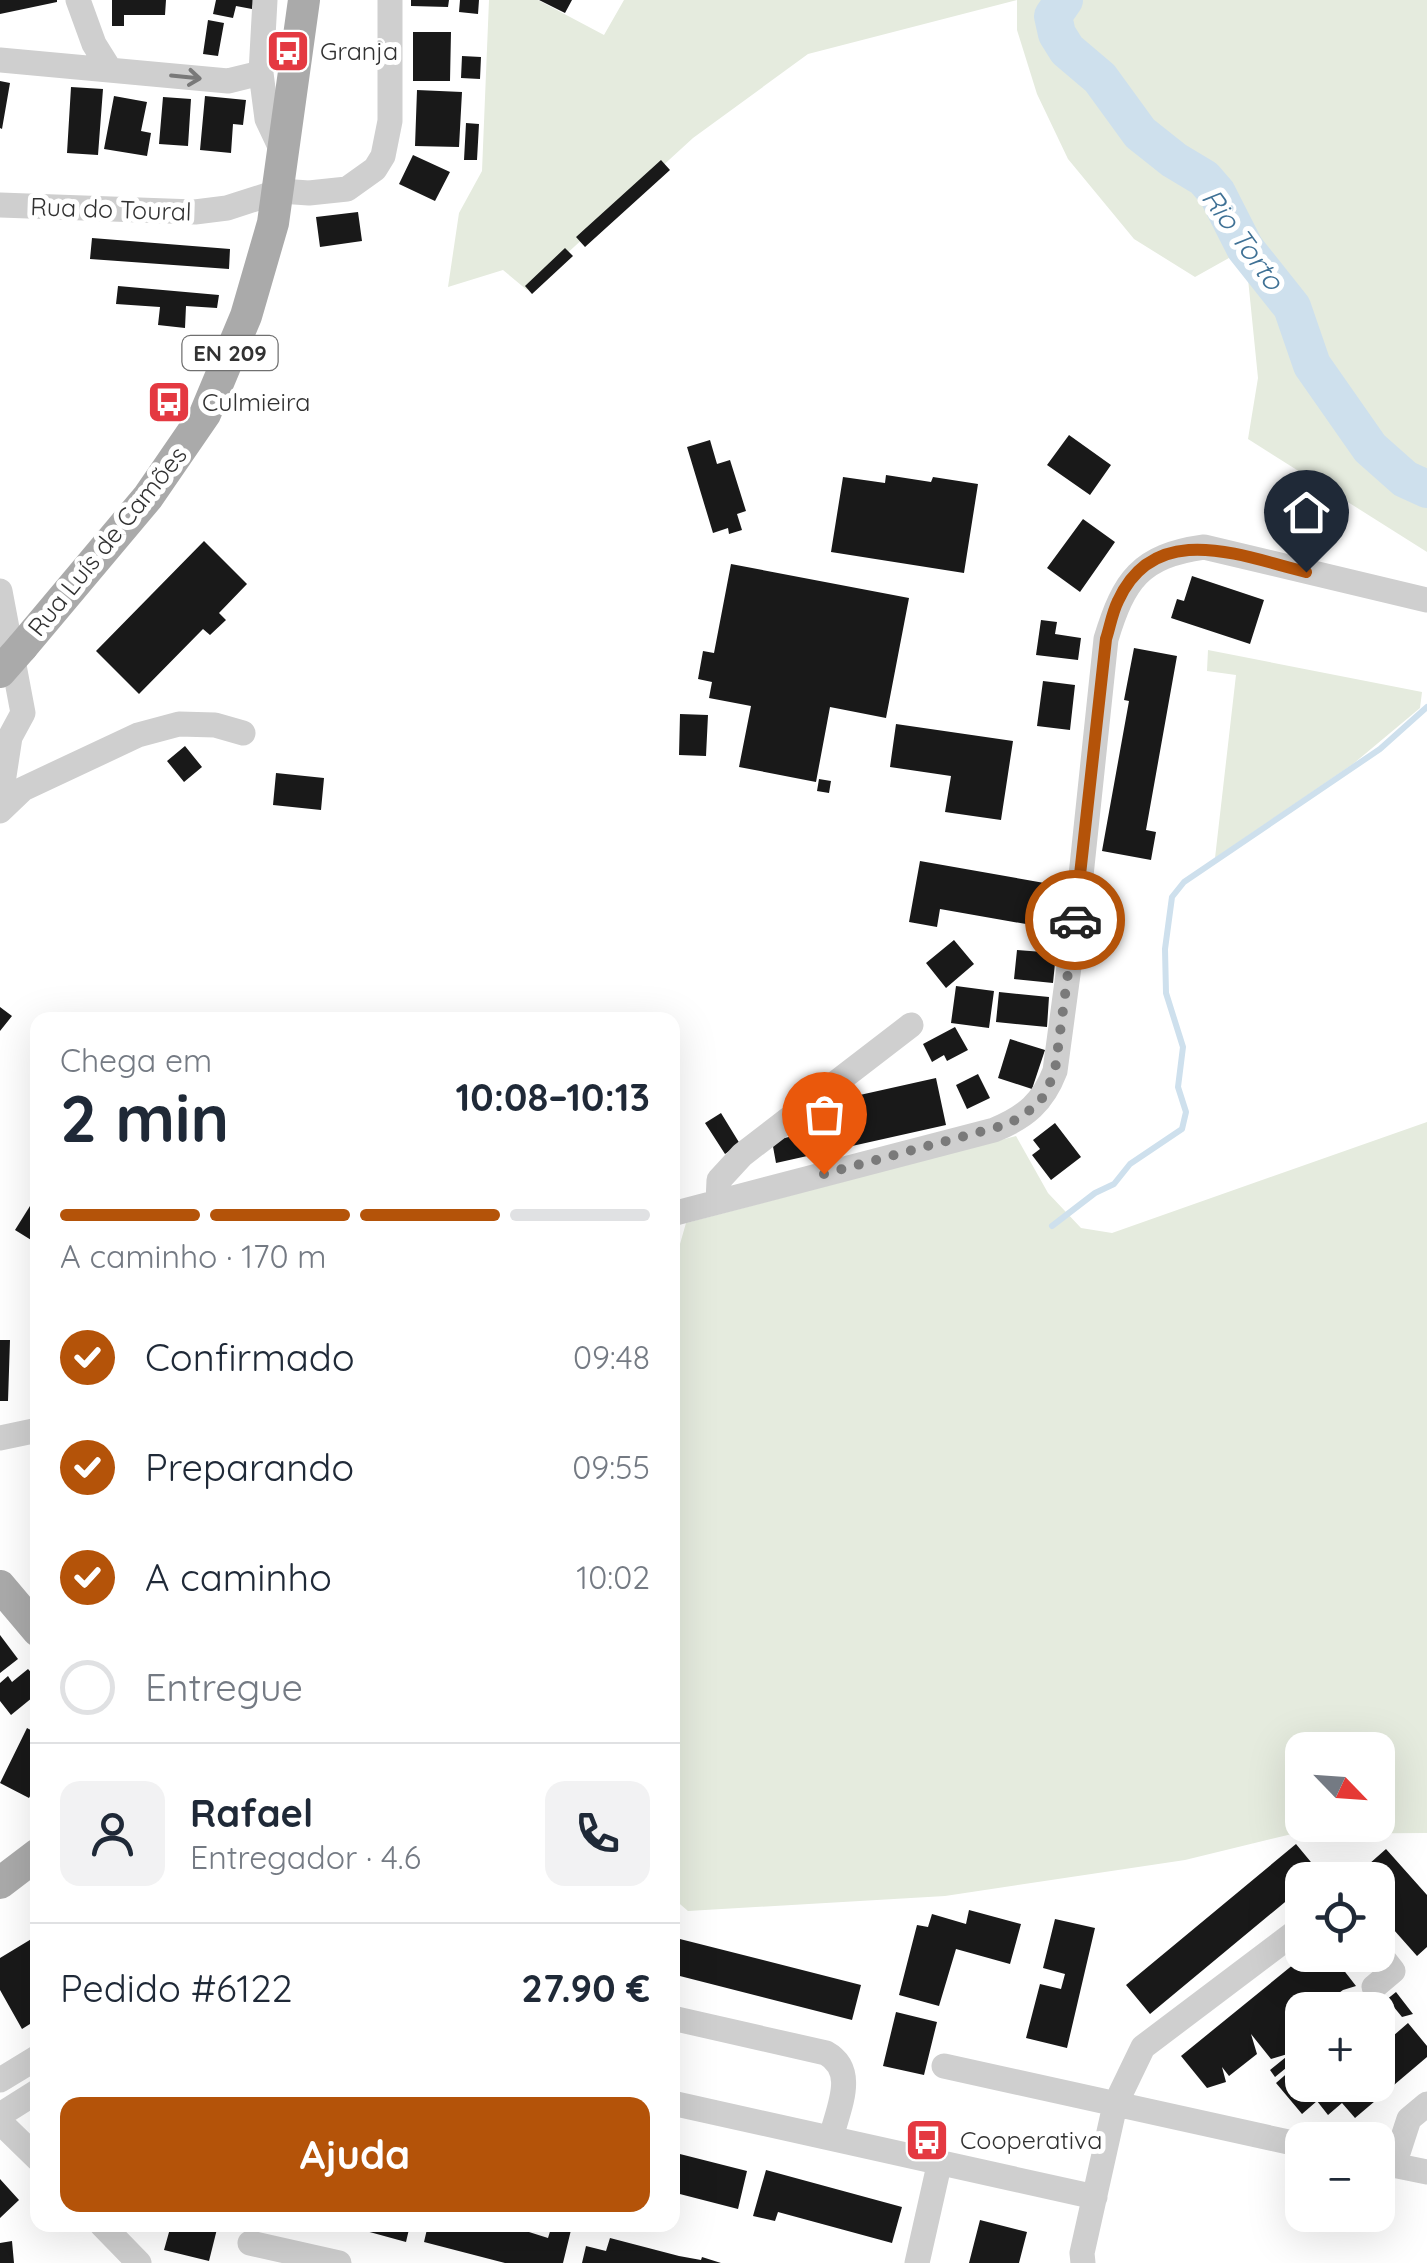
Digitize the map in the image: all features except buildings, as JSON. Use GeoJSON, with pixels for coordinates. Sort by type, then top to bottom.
{"type":"FeatureCollection","features":[{"type":"Feature","properties":{"kind":"main road","name":"Rua Luís de Camões"},"geometry":{"type":"LineString","coordinates":[[0,672],[148,498],[205,414],[246,316],[280,191],[304,0]]}},
{"type":"Feature","properties":{"kind":"main road"},"geometry":{"type":"LineString","coordinates":[[0,1586],[30,1622]]}},
{"type":"Feature","properties":{"kind":"main road"},"geometry":{"type":"LineString","coordinates":[[0,1884],[30,1860]]}},
{"type":"Feature","properties":{"kind":"street"},"geometry":{"type":"LineString","coordinates":[[78,0],[94,44],[109,68]]}},
{"type":"Feature","properties":{"kind":"street"},"geometry":{"type":"LineString","coordinates":[[265,0],[261,73],[268,119],[284,155]]}},
{"type":"Feature","properties":{"kind":"street","name":"Rua do Toural"},"geometry":{"type":"LineString","coordinates":[[0,205],[195,212],[227,208],[280,191],[347,189],[364,179],[383,156],[390,121],[390,0]]}},
{"type":"Feature","properties":{"kind":"street"},"geometry":{"type":"LineString","coordinates":[[0,60],[228,81],[261,73]]}},
{"type":"Feature","properties":{"kind":"street"},"geometry":{"type":"LineString","coordinates":[[680,1212],[994,1130],[1023,1116],[1046,1093],[1055,1070],[1075,922],[1106,639],[1118,602],[1132,577],[1153,560],[1204,547],[1427,600]]}},
{"type":"Feature","properties":{"kind":"street"},"geometry":{"type":"LineString","coordinates":[[0,592],[22,713],[10,737],[0,802]]}},
{"type":"Feature","properties":{"kind":"street"},"geometry":{"type":"LineString","coordinates":[[0,811],[22,789],[138,735],[179,724],[215,725],[244,733]]}},
{"type":"Feature","properties":{"kind":"street"},"geometry":{"type":"LineString","coordinates":[[718,1202],[719,1180],[735,1162],[911,1024]]}},
{"type":"Feature","properties":{"kind":"street"},"geometry":{"type":"LineString","coordinates":[[0,1438],[30,1432]]}},
{"type":"Feature","properties":{"kind":"street"},"geometry":{"type":"LineString","coordinates":[[1084,2263],[1082,2252],[1116,2104],[1142,2046],[1285,1940]]}},
{"type":"Feature","properties":{"kind":"street"},"geometry":{"type":"LineString","coordinates":[[1374,1987],[1393,1972]]}},
{"type":"Feature","properties":{"kind":"street"},"geometry":{"type":"LineString","coordinates":[[680,2020],[826,2052],[840,2060],[846,2076],[832,2138]]}},
{"type":"Feature","properties":{"kind":"street"},"geometry":{"type":"LineString","coordinates":[[0,2080],[30,2062]]}},
{"type":"Feature","properties":{"kind":"street"},"geometry":{"type":"LineString","coordinates":[[944,2066],[1285,2141]]}},
{"type":"Feature","properties":{"kind":"street"},"geometry":{"type":"LineString","coordinates":[[30,2096],[0,2118],[30,2150]]}},
{"type":"Feature","properties":{"kind":"street"},"geometry":{"type":"LineString","coordinates":[[1395,2145],[1408,2119],[1427,2104]]}},
{"type":"Feature","properties":{"kind":"street"},"geometry":{"type":"LineString","coordinates":[[680,2105],[1094,2197]]}},
{"type":"Feature","properties":{"kind":"street"},"geometry":{"type":"LineString","coordinates":[[917,2263],[940,2161]]}},
{"type":"Feature","properties":{"kind":"street"},"geometry":{"type":"LineString","coordinates":[[1395,2165],[1427,2172]]}},
{"type":"Feature","properties":{"kind":"street"},"geometry":{"type":"LineString","coordinates":[[108,2244],[139,2263]]}},
{"type":"Feature","properties":{"kind":"street"},"geometry":{"type":"LineString","coordinates":[[250,2244],[340,2263]]}},
{"type":"Feature","properties":{"kind":"shaded area"},"geometry":{"type":"Polygon","coordinates":[[[489,0],[538,0],[604,35],[624,0],[1017,0],[808,54],[693,138],[527,290],[503,270],[448,287],[459,213],[482,171],[489,0]]]}},
{"type":"Feature","properties":{"kind":"shaded area"},"geometry":{"type":"Polygon","coordinates":[[[1017,0],[1427,0],[1427,552],[1248,439],[1258,378],[1245,249],[1195,277],[1134,239],[1068,159],[1037,94],[1017,30],[1017,0]]]}},
{"type":"Feature","properties":{"kind":"shaded area"},"geometry":{"type":"Polygon","coordinates":[[[1208,650],[1422,692],[1420,708],[1353,764],[1215,858],[1236,675],[1207,671],[1208,650]]]}},
{"type":"Feature","properties":{"kind":"shaded area"},"geometry":{"type":"Polygon","coordinates":[[[1427,1122],[1427,1833],[1395,1833],[1395,1732],[1285,1732],[1285,1836],[1185,1860],[945,1896],[688,1911],[680,1904],[680,1244],[686,1223],[1016,1136],[1048,1193],[1081,1228],[1112,1233],[1427,1122]]]}},
{"type":"Feature","properties":{"kind":"waterway","name":"Rio Torto"},"geometry":{"type":"LineString","coordinates":[[1064,0],[1053,16],[1057,34],[1067,50],[1100,78],[1140,133],[1204,178],[1217,193],[1245,248],[1292,307],[1312,365],[1370,448],[1405,479],[1427,489]]}},
{"type":"Feature","properties":{"kind":"waterway"},"geometry":{"type":"LineString","coordinates":[[1052,1226],[1095,1193],[1114,1184],[1130,1164],[1182,1129],[1186,1112],[1178,1087],[1183,1047],[1166,993],[1165,949],[1172,897],[1184,882],[1380,749],[1427,707]]}},
{"type":"Feature","properties":{"kind":"way so far"},"geometry":{"type":"LineString","coordinates":[[824,1174],[994,1130],[1036,1106],[1055,1070],[1075,920]]}},
{"type":"Feature","properties":{"kind":"place","name":"Granja"},"geometry":{"type":"Point","coordinates":[288,51]}},
{"type":"Feature","properties":{"kind":"place","name":"Culmieira"},"geometry":{"type":"Point","coordinates":[169,402]}},
{"type":"Feature","properties":{"kind":"place","name":"Cooperativa"},"geometry":{"type":"Point","coordinates":[927,2140]}},
{"type":"Feature","properties":{"kind":"route"},"geometry":{"type":"LineString","coordinates":[[1075,920],[1106,639],[1118,602],[1132,577],[1153,560],[1204,547],[1306,572]]}}]}
